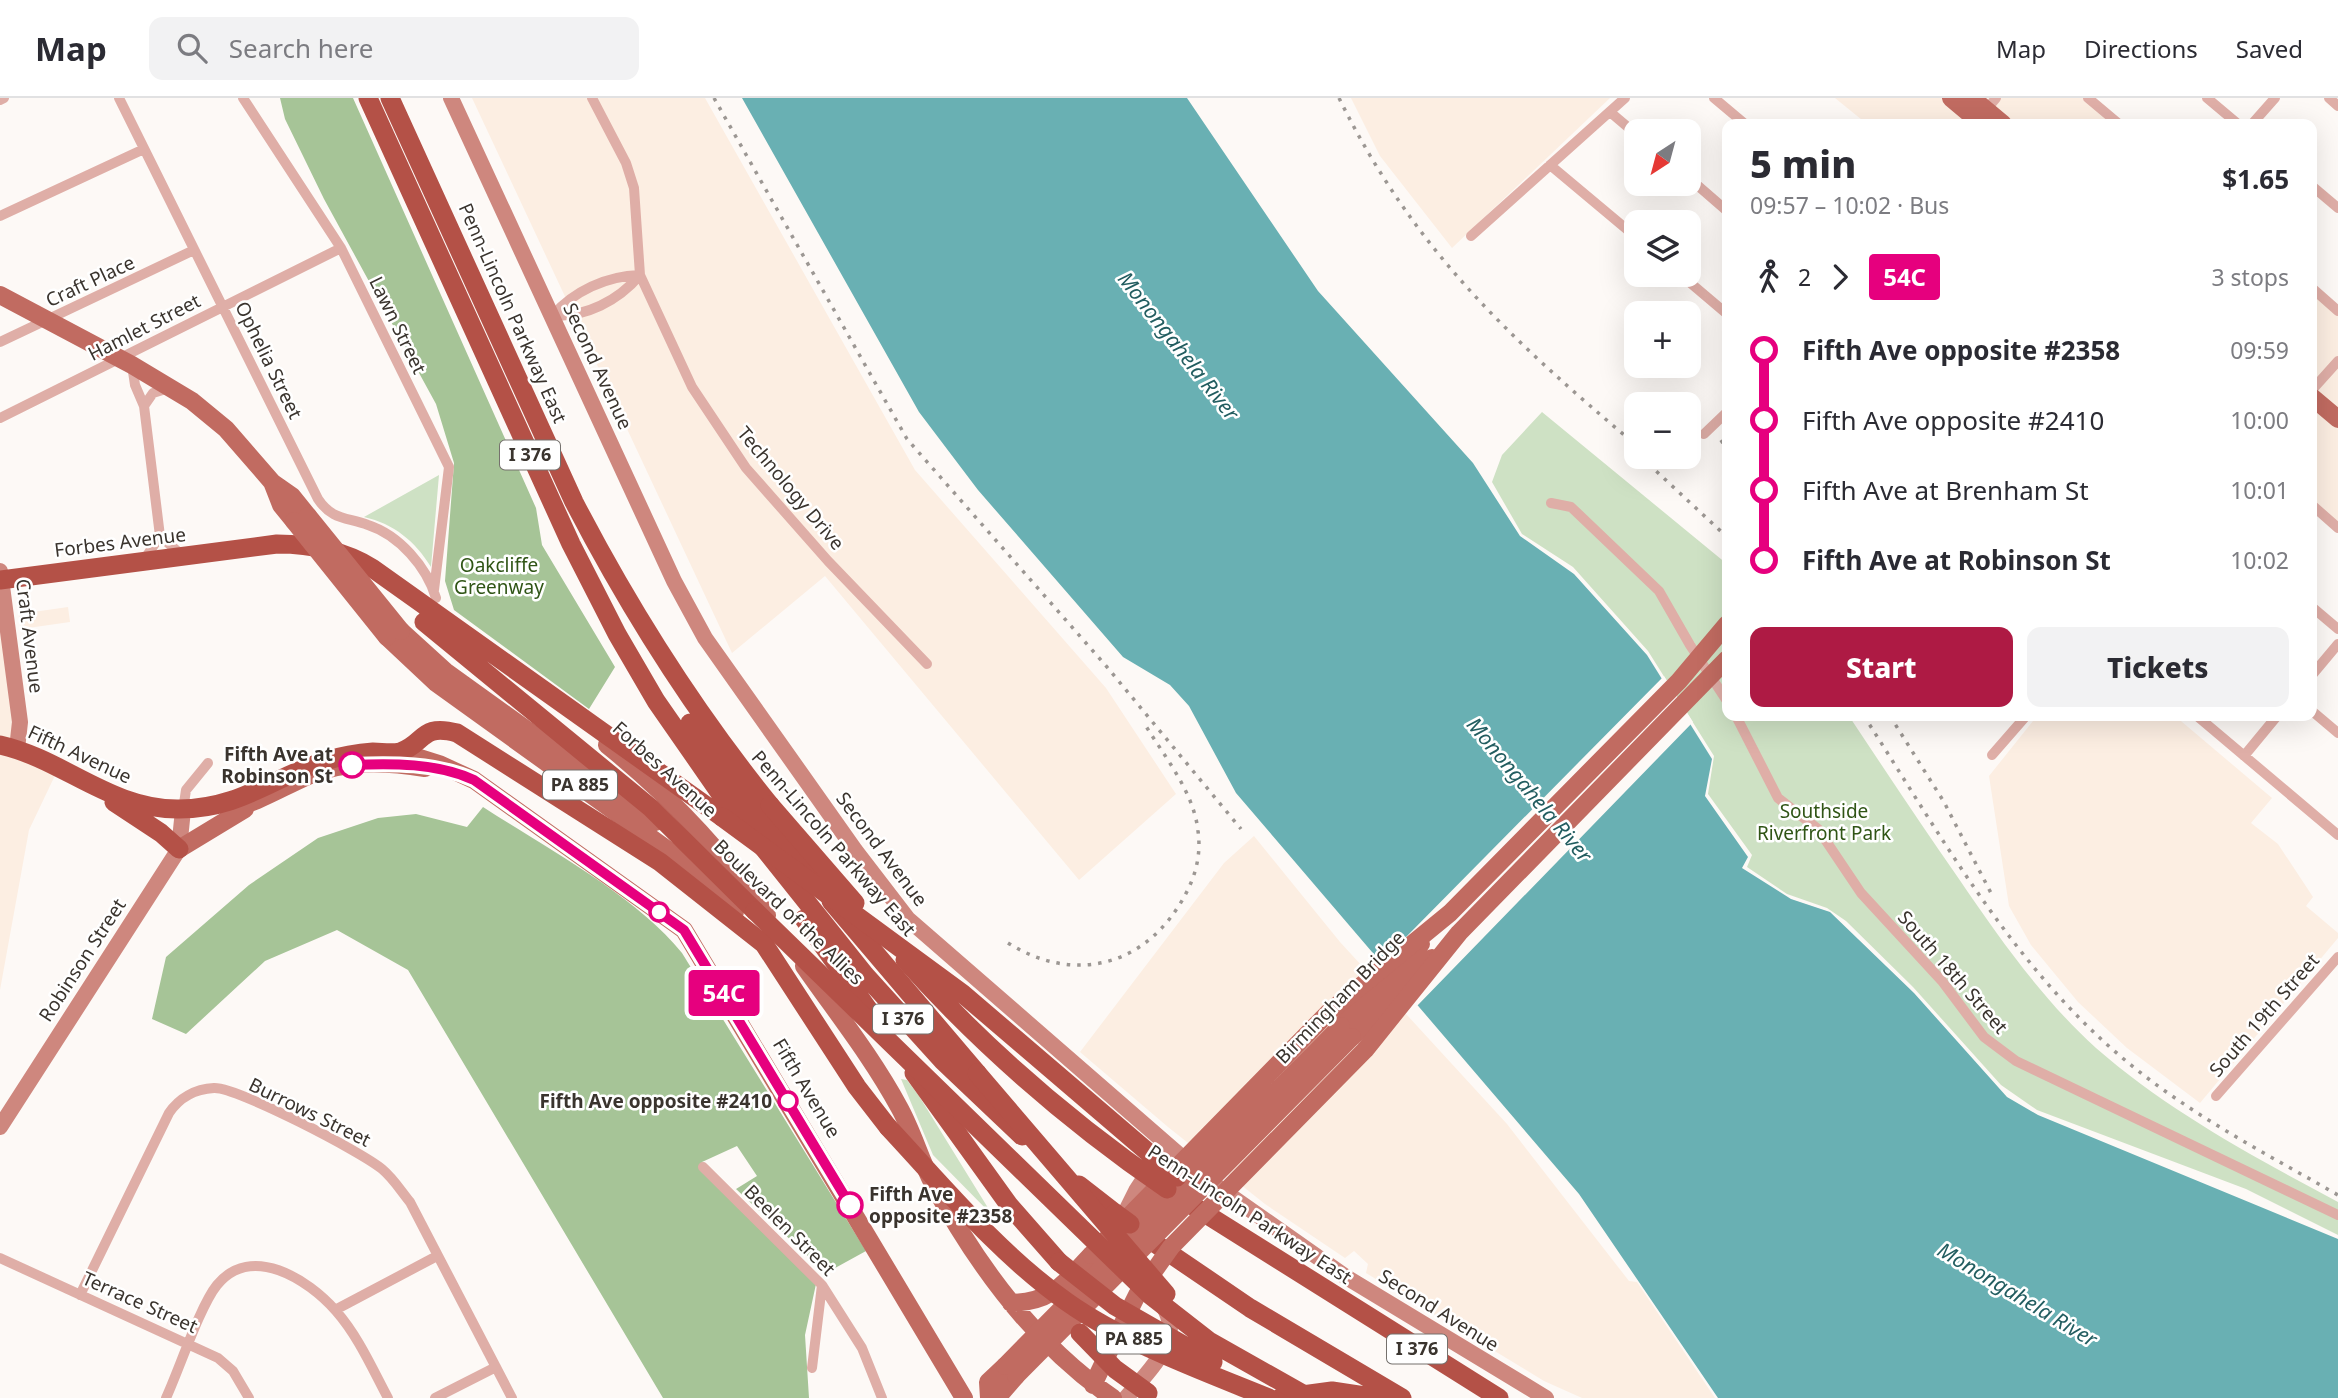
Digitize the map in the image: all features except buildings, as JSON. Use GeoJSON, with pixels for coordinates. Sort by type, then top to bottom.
{"type":"FeatureCollection","features":[{"type":"Feature","properties":{"kind":"highway","name":"I 376"},"geometry":{"type":"LineString","coordinates":[[368,98],[593,590],[656,701],[722,796],[840,946],[916,1032],[998,1114],[1122,1219],[1250,1308],[1402,1398]]}},
{"type":"Feature","properties":{"kind":"highway","name":"Penn-Lincoln Parkway East"},"geometry":{"type":"LineString","coordinates":[[390,98],[574,502],[600,553],[680,685],[764,810],[986,1043],[1072,1118],[1172,1183],[1336,1297],[1499,1398]]}},
{"type":"Feature","properties":{"kind":"highway","name":"Forbes Avenue"},"geometry":{"type":"LineString","coordinates":[[0,577],[276,544],[300,544],[362,562],[531,684]]}},
{"type":"Feature","properties":{"kind":"highway"},"geometry":{"type":"LineString","coordinates":[[322,549],[365,574],[570,739],[651,808],[706,864]]}},
{"type":"Feature","properties":{"kind":"highway"},"geometry":{"type":"LineString","coordinates":[[531,684],[722,817],[963,993],[1172,1183]]}},
{"type":"Feature","properties":{"kind":"highway"},"geometry":{"type":"LineString","coordinates":[[401,752],[435,730],[464,736],[660,862],[764,944]]}},
{"type":"Feature","properties":{"kind":"highway","name":"Fifth Avenue"},"geometry":{"type":"LineString","coordinates":[[8,747],[48,760],[99,790],[137,804],[183,810],[244,797],[325,761],[359,753],[401,752]]}},
{"type":"Feature","properties":{"kind":"highway"},"geometry":{"type":"LineString","coordinates":[[99,790],[162,833],[179,849]]}},
{"type":"Feature","properties":{"kind":"highway"},"geometry":{"type":"LineString","coordinates":[[722,796],[814,934],[996,1187],[1034,1236],[1059,1262],[1134,1318],[1280,1398],[1332,1391],[1378,1398]]}},
{"type":"Feature","properties":{"kind":"highway"},"geometry":{"type":"LineString","coordinates":[[764,810],[1154,1282],[1188,1315],[1252,1367]]}},
{"type":"Feature","properties":{"kind":"highway","name":"Boulevard of the Allies"},"geometry":{"type":"LineString","coordinates":[[706,864],[1150,1295],[1194,1331],[1252,1367],[1310,1398]]}},
{"type":"Feature","properties":{"kind":"highway","name":"Boulevard of the Allies"},"geometry":{"type":"LineString","coordinates":[[764,944],[851,1079],[888,1127],[1011,1257],[1089,1316],[1269,1398]]}},
{"type":"Feature","properties":{"kind":"highway"},"geometry":{"type":"LineString","coordinates":[[1011,1257],[1115,1369],[1153,1396]]}},
{"type":"Feature","properties":{"kind":"main road","name":"Second Avenue"},"geometry":{"type":"LineString","coordinates":[[451,98],[694,620],[855,850],[924,934],[1168,1147],[1324,1263],[1546,1398]]}},
{"type":"Feature","properties":{"kind":"main road"},"geometry":{"type":"LineString","coordinates":[[1951,98],[1981,112]]}},
{"type":"Feature","properties":{"kind":"main road","name":"Boulevard of the Allies"},"geometry":{"type":"LineString","coordinates":[[0,295],[172,387],[226,429],[272,482],[281,505],[301,519],[436,683],[683,862],[764,944]]}},
{"type":"Feature","properties":{"kind":"main road"},"geometry":{"type":"LineString","coordinates":[[2317,401],[2338,419]]}},
{"type":"Feature","properties":{"kind":"main road","name":"Craft Avenue"},"geometry":{"type":"LineString","coordinates":[[0,577],[20,722],[8,747]]}},
{"type":"Feature","properties":{"kind":"main road","name":"Birmingham Bridge"},"geometry":{"type":"LineString","coordinates":[[997,1398],[1010,1371],[1450,913],[1679,681],[1722,630]]}},
{"type":"Feature","properties":{"kind":"main road","name":"Boulevard of the Allies"},"geometry":{"type":"LineString","coordinates":[[394,634],[660,825],[706,864]]}},
{"type":"Feature","properties":{"kind":"main road","name":"Birmingham Bridge"},"geometry":{"type":"LineString","coordinates":[[989,1398],[988,1382],[1010,1371],[1459,933],[1722,664]]}},
{"type":"Feature","properties":{"kind":"main road","name":"Forbes Avenue"},"geometry":{"type":"LineString","coordinates":[[531,684],[664,793],[740,878],[886,1084],[909,1126],[933,1184],[987,1271],[1052,1349],[1093,1385],[1113,1398]]}},
{"type":"Feature","properties":{"kind":"main road","name":"Fifth Avenue"},"geometry":{"type":"LineString","coordinates":[[401,752],[460,774],[684,930],[964,1398]]}},
{"type":"Feature","properties":{"kind":"main road","name":"Fifth Avenue"},"geometry":{"type":"LineString","coordinates":[[183,810],[215,812],[259,800],[307,776],[337,766],[394,764],[460,774]]}},
{"type":"Feature","properties":{"kind":"main road"},"geometry":{"type":"LineString","coordinates":[[179,849],[259,800]]}},
{"type":"Feature","properties":{"kind":"main road","name":"Robinson Street"},"geometry":{"type":"LineString","coordinates":[[0,1127],[179,849],[183,810]]}},
{"type":"Feature","properties":{"kind":"main road"},"geometry":{"type":"LineString","coordinates":[[1011,1303],[1039,1300],[1059,1289],[1328,1013],[1450,913]]}},
{"type":"Feature","properties":{"kind":"main road"},"geometry":{"type":"LineString","coordinates":[[1093,1385],[1137,1295],[1171,1247],[1365,1050],[1459,933]]}},
{"type":"Feature","properties":{"kind":"main road"},"geometry":{"type":"LineString","coordinates":[[1126,1398],[1167,1345],[1171,1324],[1162,1304],[1122,1264],[1117,1251],[1116,1235],[1136,1191],[1168,1147]]}},
{"type":"Feature","properties":{"kind":"street","name":"Ophelia Street"},"geometry":{"type":"LineString","coordinates":[[119,98],[326,510],[339,519],[379,529],[398,541],[415,559],[435,594]]}},
{"type":"Feature","properties":{"kind":"street","name":"Lawn Street"},"geometry":{"type":"LineString","coordinates":[[243,98],[341,248],[449,467],[435,594]]}},
{"type":"Feature","properties":{"kind":"street","name":"Technology Drive"},"geometry":{"type":"LineString","coordinates":[[592,98],[626,163],[634,188],[640,275],[692,387],[746,468],[828,561],[927,664]]}},
{"type":"Feature","properties":{"kind":"street"},"geometry":{"type":"LineString","coordinates":[[1471,236],[1625,98]]}},
{"type":"Feature","properties":{"kind":"street"},"geometry":{"type":"LineString","coordinates":[[1714,98],[1739,119]]}},
{"type":"Feature","properties":{"kind":"street"},"geometry":{"type":"LineString","coordinates":[[2088,98],[2113,119]]}},
{"type":"Feature","properties":{"kind":"street"},"geometry":{"type":"LineString","coordinates":[[2207,98],[2232,119]]}},
{"type":"Feature","properties":{"kind":"street"},"geometry":{"type":"LineString","coordinates":[[2256,119],[2275,98]]}},
{"type":"Feature","properties":{"kind":"street"},"geometry":{"type":"LineString","coordinates":[[2329,98],[2338,106]]}},
{"type":"Feature","properties":{"kind":"street"},"geometry":{"type":"LineString","coordinates":[[1610,112],[1624,124]]}},
{"type":"Feature","properties":{"kind":"street"},"geometry":{"type":"LineString","coordinates":[[0,216],[144,149]]}},
{"type":"Feature","properties":{"kind":"street"},"geometry":{"type":"LineString","coordinates":[[1550,165],[1624,227]]}},
{"type":"Feature","properties":{"kind":"street"},"geometry":{"type":"LineString","coordinates":[[1701,188],[1722,207]]}},
{"type":"Feature","properties":{"kind":"street"},"geometry":{"type":"LineString","coordinates":[[2317,190],[2338,208]]}},
{"type":"Feature","properties":{"kind":"street","name":"Hamlet Street"},"geometry":{"type":"LineString","coordinates":[[0,418],[127,362],[223,307],[341,248]]}},
{"type":"Feature","properties":{"kind":"street","name":"Craft Place"},"geometry":{"type":"LineString","coordinates":[[0,342],[194,250]]}},
{"type":"Feature","properties":{"kind":"street"},"geometry":{"type":"LineString","coordinates":[[552,316],[574,317],[625,293],[640,275]]}},
{"type":"Feature","properties":{"kind":"street"},"geometry":{"type":"LineString","coordinates":[[552,316],[567,299],[617,276],[640,275]]}},
{"type":"Feature","properties":{"kind":"street"},"geometry":{"type":"LineString","coordinates":[[1695,287],[1722,310]]}},
{"type":"Feature","properties":{"kind":"street"},"geometry":{"type":"LineString","coordinates":[[2317,292],[2338,311]]}},
{"type":"Feature","properties":{"kind":"street"},"geometry":{"type":"LineString","coordinates":[[2317,384],[2338,361]]}},
{"type":"Feature","properties":{"kind":"street"},"geometry":{"type":"LineString","coordinates":[[127,362],[144,406],[160,536],[142,562]]}},
{"type":"Feature","properties":{"kind":"street"},"geometry":{"type":"LineString","coordinates":[[144,406],[153,393],[172,387]]}},
{"type":"Feature","properties":{"kind":"street"},"geometry":{"type":"LineString","coordinates":[[1704,433],[1722,417]]}},
{"type":"Feature","properties":{"kind":"street"},"geometry":{"type":"LineString","coordinates":[[1551,503],[1571,507],[1659,591],[1722,693]]}},
{"type":"Feature","properties":{"kind":"street"},"geometry":{"type":"LineString","coordinates":[[2317,509],[2338,528]]}},
{"type":"Feature","properties":{"kind":"street"},"geometry":{"type":"LineString","coordinates":[[160,536],[183,556]]}},
{"type":"Feature","properties":{"kind":"street"},"geometry":{"type":"LineString","coordinates":[[2317,611],[2338,629]]}},
{"type":"Feature","properties":{"kind":"street"},"geometry":{"type":"LineString","coordinates":[[2317,669],[2338,644]]}},
{"type":"Feature","properties":{"kind":"street"},"geometry":{"type":"LineString","coordinates":[[2317,715],[2338,733]]}},
{"type":"Feature","properties":{"kind":"street","name":"South 18th Street"},"geometry":{"type":"LineString","coordinates":[[1740,721],[1778,798],[1818,829],[1861,893],[1942,981],[1994,1046],[2016,1061],[2338,1215]]}},
{"type":"Feature","properties":{"kind":"street"},"geometry":{"type":"LineString","coordinates":[[1992,755],[2022,721]]}},
{"type":"Feature","properties":{"kind":"street"},"geometry":{"type":"LineString","coordinates":[[2203,721],[2338,835]]}},
{"type":"Feature","properties":{"kind":"street"},"geometry":{"type":"LineString","coordinates":[[2244,756],[2273,721]]}},
{"type":"Feature","properties":{"kind":"street"},"geometry":{"type":"LineString","coordinates":[[183,810],[186,790],[208,763]]}},
{"type":"Feature","properties":{"kind":"street","name":"South 19th Street"},"geometry":{"type":"LineString","coordinates":[[2216,1096],[2338,957]]}},
{"type":"Feature","properties":{"kind":"street","name":"Burrows Street"},"geometry":{"type":"LineString","coordinates":[[80,1296],[169,1113],[187,1096],[217,1088],[344,1145],[383,1170],[410,1202],[512,1398]]}},
{"type":"Feature","properties":{"kind":"street","name":"Beelen Street"},"geometry":{"type":"LineString","coordinates":[[703,1167],[822,1285],[862,1348],[882,1398]]}},
{"type":"Feature","properties":{"kind":"street"},"geometry":{"type":"LineString","coordinates":[[335,1310],[438,1256]]}},
{"type":"Feature","properties":{"kind":"street","name":"Terrace Street"},"geometry":{"type":"LineString","coordinates":[[0,1258],[218,1358],[233,1371],[249,1398]]}},
{"type":"Feature","properties":{"kind":"street"},"geometry":{"type":"LineString","coordinates":[[166,1398],[216,1286],[241,1268],[267,1266],[296,1278],[335,1310],[360,1343],[388,1398]]}},
{"type":"Feature","properties":{"kind":"street"},"geometry":{"type":"LineString","coordinates":[[812,1368],[822,1285]]}},
{"type":"Feature","properties":{"kind":"street"},"geometry":{"type":"LineString","coordinates":[[435,1398],[496,1367]]}},
{"type":"Feature","properties":{"kind":"shaded area"},"geometry":{"type":"Polygon","coordinates":[[[472,98],[705,98],[915,470],[1106,688],[1176,794],[1079,880],[825,576],[732,653],[472,98]]]}},
{"type":"Feature","properties":{"kind":"shaded area"},"geometry":{"type":"Polygon","coordinates":[[[1351,98],[1610,98],[1452,248],[1380,156],[1351,98]]]}},
{"type":"Feature","properties":{"kind":"shaded area"},"geometry":{"type":"Polygon","coordinates":[[[1835,98],[2088,98],[2113,119],[1861,119],[1835,98]]]}},
{"type":"Feature","properties":{"kind":"shaded area"},"geometry":{"type":"Polygon","coordinates":[[[2317,292],[2338,311],[2338,524],[2317,506],[2317,292]]]}},
{"type":"Feature","properties":{"kind":"shaded area"},"geometry":{"type":"Polygon","coordinates":[[[0,580],[17,748],[59,767],[29,830],[0,990],[0,580]]]}},
{"type":"Feature","properties":{"kind":"shaded area"},"geometry":{"type":"Polygon","coordinates":[[[68,607],[70,622],[21,629],[19,614],[68,607]]]}},
{"type":"Feature","properties":{"kind":"shaded area"},"geometry":{"type":"Polygon","coordinates":[[[2033,721],[2181,721],[2272,798],[2251,823],[2278,844],[2313,897],[2306,906],[2338,933],[2338,938],[2200,1103],[2127,1048],[2078,1002],[2031,945],[2009,906],[1989,776],[2033,721]]]}},
{"type":"Feature","properties":{"kind":"shaded area"},"geometry":{"type":"Polygon","coordinates":[[[1254,836],[1340,942],[1507,1124],[1629,1281],[1637,1282],[1715,1398],[1582,1398],[1544,1381],[1366,1273],[1368,1264],[1354,1251],[1345,1258],[1265,1204],[1080,1052],[1224,863],[1254,836]]]}},
{"type":"Feature","properties":{"kind":"green space","name":"Oakcliffe Greenway"},"geometry":{"type":"Polygon","coordinates":[[[280,98],[353,98],[536,508],[542,545],[615,667],[589,709],[454,610],[445,581],[454,463],[436,404],[324,199],[285,119],[280,98]]]}},
{"type":"Feature","properties":{"kind":"green space","name":"Southside Riverfront Park"},"geometry":{"type":"Polygon","coordinates":[[[1542,412],[1722,560],[1722,721],[1852,721],[1990,924],[2023,968],[2076,1029],[2124,1071],[2182,1113],[2338,1202],[2338,1235],[2246,1189],[2037,1110],[2001,1085],[1913,987],[1846,921],[1827,908],[1787,894],[1747,867],[1752,855],[1708,794],[1714,756],[1648,651],[1573,567],[1522,534],[1492,482],[1502,455],[1542,412]]]}},
{"type":"Feature","properties":{"kind":"green space"},"geometry":{"type":"Polygon","coordinates":[[[439,475],[431,567],[403,535],[385,524],[364,517],[439,475]]]}},
{"type":"Feature","properties":{"kind":"green space"},"geometry":{"type":"Polygon","coordinates":[[[483,807],[615,892],[640,911],[682,953],[866,1251],[826,1273],[736,1189],[757,1176],[737,1146],[702,1162],[700,1170],[816,1284],[805,1335],[809,1398],[663,1398],[408,970],[337,930],[265,961],[186,1034],[152,1019],[166,957],[249,885],[318,838],[378,818],[416,814],[467,827],[483,807]]]}},
{"type":"Feature","properties":{"kind":"green space"},"geometry":{"type":"Polygon","coordinates":[[[901,1079],[907,1080],[919,1096],[993,1216],[933,1155],[901,1079]]]}},
{"type":"Feature","properties":{"kind":"water","name":"Monongahela River"},"geometry":{"type":"Polygon","coordinates":[[[742,98],[1187,98],[1318,291],[1473,463],[1520,536],[1574,574],[1647,655],[1712,759],[1705,796],[1748,857],[1742,868],[1791,899],[1830,912],[1914,993],[2007,1097],[2038,1115],[2338,1239],[2338,1398],[1718,1398],[1579,1194],[1236,793],[1189,706],[1170,685],[1123,657],[978,490],[919,412],[742,98]]]}},
{"type":"Feature","properties":{"kind":"pier"},"geometry":{"type":"Polygon","coordinates":[[[1664,676],[1693,722],[1416,1007],[1377,961],[1406,937],[1664,676]]]}},
{"type":"Feature","properties":{"kind":"railway"},"geometry":{"type":"LineString","coordinates":[[714,98],[907,439],[1107,667],[1241,829]]}},
{"type":"Feature","properties":{"kind":"railway"},"geometry":{"type":"LineString","coordinates":[[1339,98],[1368,152],[1432,246],[1506,328],[1624,435]]}},
{"type":"Feature","properties":{"kind":"railway"},"geometry":{"type":"LineString","coordinates":[[1654,469],[1722,532]]}},
{"type":"Feature","properties":{"kind":"railway"},"geometry":{"type":"LineString","coordinates":[[1867,721],[1980,895],[2044,980],[2080,1019],[2144,1076],[2171,1095],[2225,1130],[2338,1195]]}},
{"type":"Feature","properties":{"kind":"railway"},"geometry":{"type":"LineString","coordinates":[[1893,721],[1944,802],[1992,895]]}},
{"type":"Feature","properties":{"kind":"railway"},"geometry":{"type":"LineString","coordinates":[[1008,943],[1055,963],[1101,963],[1123,956],[1143,944],[1162,928],[1178,907],[1192,880],[1199,851],[1198,831],[1191,802],[1144,723]]}},
{"type":"Feature","properties":{"kind":"bus line","name":"54C"},"geometry":{"type":"LineString","coordinates":[[352,765],[394,764],[460,774],[474,780],[684,930],[696,945],[850,1205]]}},
{"type":"Feature","properties":{"kind":"place","name":"Fifth Ave at Robinson St"},"geometry":{"type":"Point","coordinates":[352,765]}},
{"type":"Feature","properties":{"kind":"place","name":"Fifth Ave opposite #2410"},"geometry":{"type":"Point","coordinates":[788,1101]}},
{"type":"Feature","properties":{"kind":"place","name":"Fifth Ave opposite #2358"},"geometry":{"type":"Point","coordinates":[850,1205]}}]}
